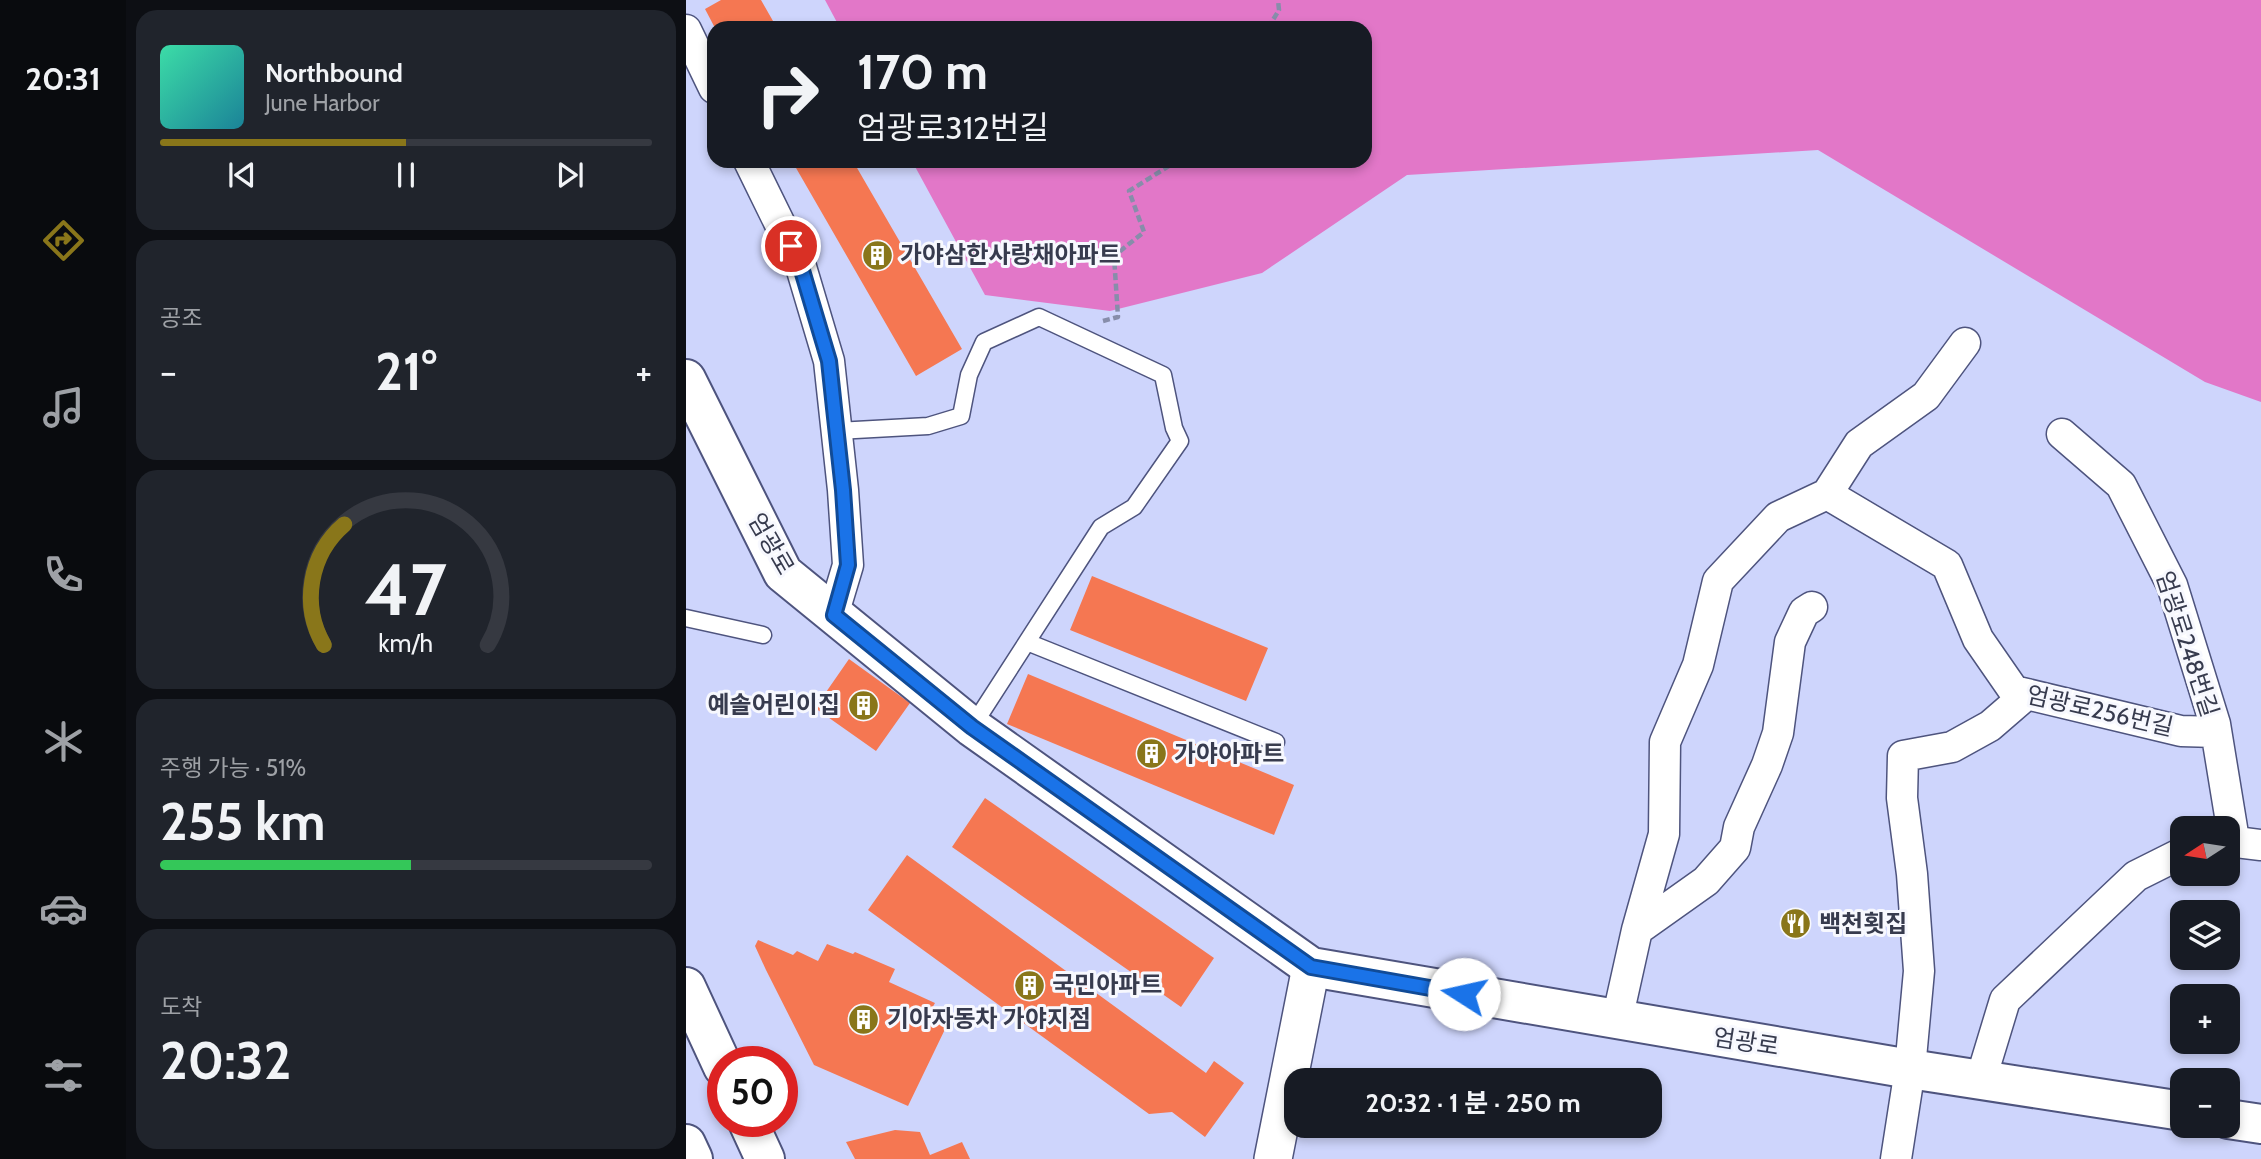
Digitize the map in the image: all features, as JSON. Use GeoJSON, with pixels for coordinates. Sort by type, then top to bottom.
{"type":"FeatureCollection","features":[{"type":"Feature","properties":{"kind":"main road","name":"엄광로"},"geometry":{"type":"LineString","coordinates":[[686,379],[783,573],[972,727],[1311,967],[1910,1069],[2170,1109]]}},
{"type":"Feature","properties":{"kind":"main road"},"geometry":{"type":"LineString","coordinates":[[686,987],[713,1046]]}},
{"type":"Feature","properties":{"kind":"main road"},"geometry":{"type":"LineString","coordinates":[[2240,1121],[2261,1124]]}},
{"type":"Feature","properties":{"kind":"main road"},"geometry":{"type":"LineString","coordinates":[[755,1137],[765,1159]]}},
{"type":"Feature","properties":{"kind":"main road"},"geometry":{"type":"LineString","coordinates":[[686,1144],[692,1159]]}},
{"type":"Feature","properties":{"kind":"street"},"geometry":{"type":"LineString","coordinates":[[686,30],[707,74]]}},
{"type":"Feature","properties":{"kind":"street"},"geometry":{"type":"LineString","coordinates":[[753,168],[801,267],[829,361],[848,565],[834,615]]}},
{"type":"Feature","properties":{"kind":"street"},"geometry":{"type":"LineString","coordinates":[[1617,1020],[1637,930],[1664,834],[1665,742],[1698,665],[1718,580],[1778,517],[1826,494],[1859,444],[1926,396],[1965,343]]}},
{"type":"Feature","properties":{"kind":"street","name":"엄광로248번길"},"geometry":{"type":"LineString","coordinates":[[2062,434],[2121,485],[2172,584],[2216,733],[2241,842]]}},
{"type":"Feature","properties":{"kind":"street","name":"엄광로256번길"},"geometry":{"type":"LineString","coordinates":[[1826,494],[1947,565],[1978,639],[2014,691],[2181,731],[2216,733]]}},
{"type":"Feature","properties":{"kind":"street"},"geometry":{"type":"LineString","coordinates":[[1637,930],[1706,881],[1735,848],[1739,827],[1767,765],[1778,733],[1790,642],[1804,612],[1812,607]]}},
{"type":"Feature","properties":{"kind":"street"},"geometry":{"type":"LineString","coordinates":[[1896,1159],[1910,1069],[1919,971],[1912,874],[1902,798],[1903,756],[1952,747],[1990,726],[2027,694]]}},
{"type":"Feature","properties":{"kind":"street"},"geometry":{"type":"LineString","coordinates":[[1981,1079],[2005,1000],[2136,876],[2170,859]]}},
{"type":"Feature","properties":{"kind":"street"},"geometry":{"type":"LineString","coordinates":[[1273,1159],[1311,967]]}},
{"type":"Feature","properties":{"kind":"lane"},"geometry":{"type":"LineString","coordinates":[[837,431],[928,426],[961,416],[969,375],[984,342],[1039,317],[1163,374],[1174,428],[1180,442],[1135,507],[1101,527],[972,727]]}},
{"type":"Feature","properties":{"kind":"lane"},"geometry":{"type":"LineString","coordinates":[[689,618],[763,635]]}},
{"type":"Feature","properties":{"kind":"lane"},"geometry":{"type":"LineString","coordinates":[[1027,642],[1276,742]]}},
{"type":"Feature","properties":{"kind":"path"},"geometry":{"type":"LineString","coordinates":[[1272,21],[1279,10],[1278,0]]}},
{"type":"Feature","properties":{"kind":"path"},"geometry":{"type":"LineString","coordinates":[[1067,331],[1118,317],[1114,256],[1143,232],[1129,191],[1166,168]]}},
{"type":"Feature","properties":{"kind":"shaded area"},"geometry":{"type":"Polygon","coordinates":[[[825,0],[2261,0],[2261,402],[2205,382],[1818,150],[1407,175],[1262,273],[1110,311],[985,295],[916,168],[1372,168],[1372,21],[836,21],[825,0]]]}},
{"type":"Feature","properties":{"kind":"building"},"geometry":{"type":"Polygon","coordinates":[[[721,0],[761,0],[773,21],[711,21],[705,9],[721,0]]]}},
{"type":"Feature","properties":{"kind":"building","name":"가야삼한사랑채아파트"},"geometry":{"type":"Polygon","coordinates":[[[796,168],[857,168],[962,349],[916,376],[796,168]]]}},
{"type":"Feature","properties":{"kind":"building"},"geometry":{"type":"Polygon","coordinates":[[[1092,576],[1268,648],[1246,701],[1070,630],[1092,576]]]}},
{"type":"Feature","properties":{"kind":"building","name":"예솔어린이집"},"geometry":{"type":"Polygon","coordinates":[[[849,659],[910,703],[876,751],[815,708],[849,659]]]}},
{"type":"Feature","properties":{"kind":"building","name":"가야아파트"},"geometry":{"type":"Polygon","coordinates":[[[1028,674],[1294,785],[1274,835],[1007,724],[1028,674]]]}},
{"type":"Feature","properties":{"kind":"building"},"geometry":{"type":"Polygon","coordinates":[[[985,798],[1214,958],[1181,1007],[952,847],[985,798]]]}},
{"type":"Feature","properties":{"kind":"building","name":"국민아파트"},"geometry":{"type":"Polygon","coordinates":[[[907,855],[1206,1073],[1214,1061],[1244,1083],[1205,1137],[1172,1112],[1149,1114],[868,910],[907,855]]]}},
{"type":"Feature","properties":{"kind":"building","name":"기아자동차 가야지점"},"geometry":{"type":"Polygon","coordinates":[[[758,940],[793,955],[797,951],[818,961],[827,944],[853,954],[855,952],[895,969],[889,982],[935,1003],[928,1015],[948,1023],[908,1106],[814,1065],[755,946],[758,940]]]}},
{"type":"Feature","properties":{"kind":"building"},"geometry":{"type":"Polygon","coordinates":[[[895,1130],[920,1132],[930,1155],[962,1142],[970,1159],[855,1159],[846,1142],[895,1130]]]}},
{"type":"Feature","properties":{"kind":"place","name":"가야삼한사랑채아파트"},"geometry":{"type":"Point","coordinates":[877,255]}},
{"type":"Feature","properties":{"kind":"place","name":"예솔어린이집"},"geometry":{"type":"Point","coordinates":[863,705]}},
{"type":"Feature","properties":{"kind":"place","name":"가야아파트"},"geometry":{"type":"Point","coordinates":[1151,754]}},
{"type":"Feature","properties":{"kind":"place","name":"백천횟집"},"geometry":{"type":"Point","coordinates":[1796,924]}},
{"type":"Feature","properties":{"kind":"place","name":"국민아파트"},"geometry":{"type":"Point","coordinates":[1029,985]}},
{"type":"Feature","properties":{"kind":"place","name":"기아자동차 가야지점"},"geometry":{"type":"Point","coordinates":[864,1019]}},
{"type":"Feature","properties":{"kind":"route"},"geometry":{"type":"LineString","coordinates":[[791,246],[801,267],[829,361],[848,565],[834,615],[972,727],[1311,967],[1464,994]]}}]}
